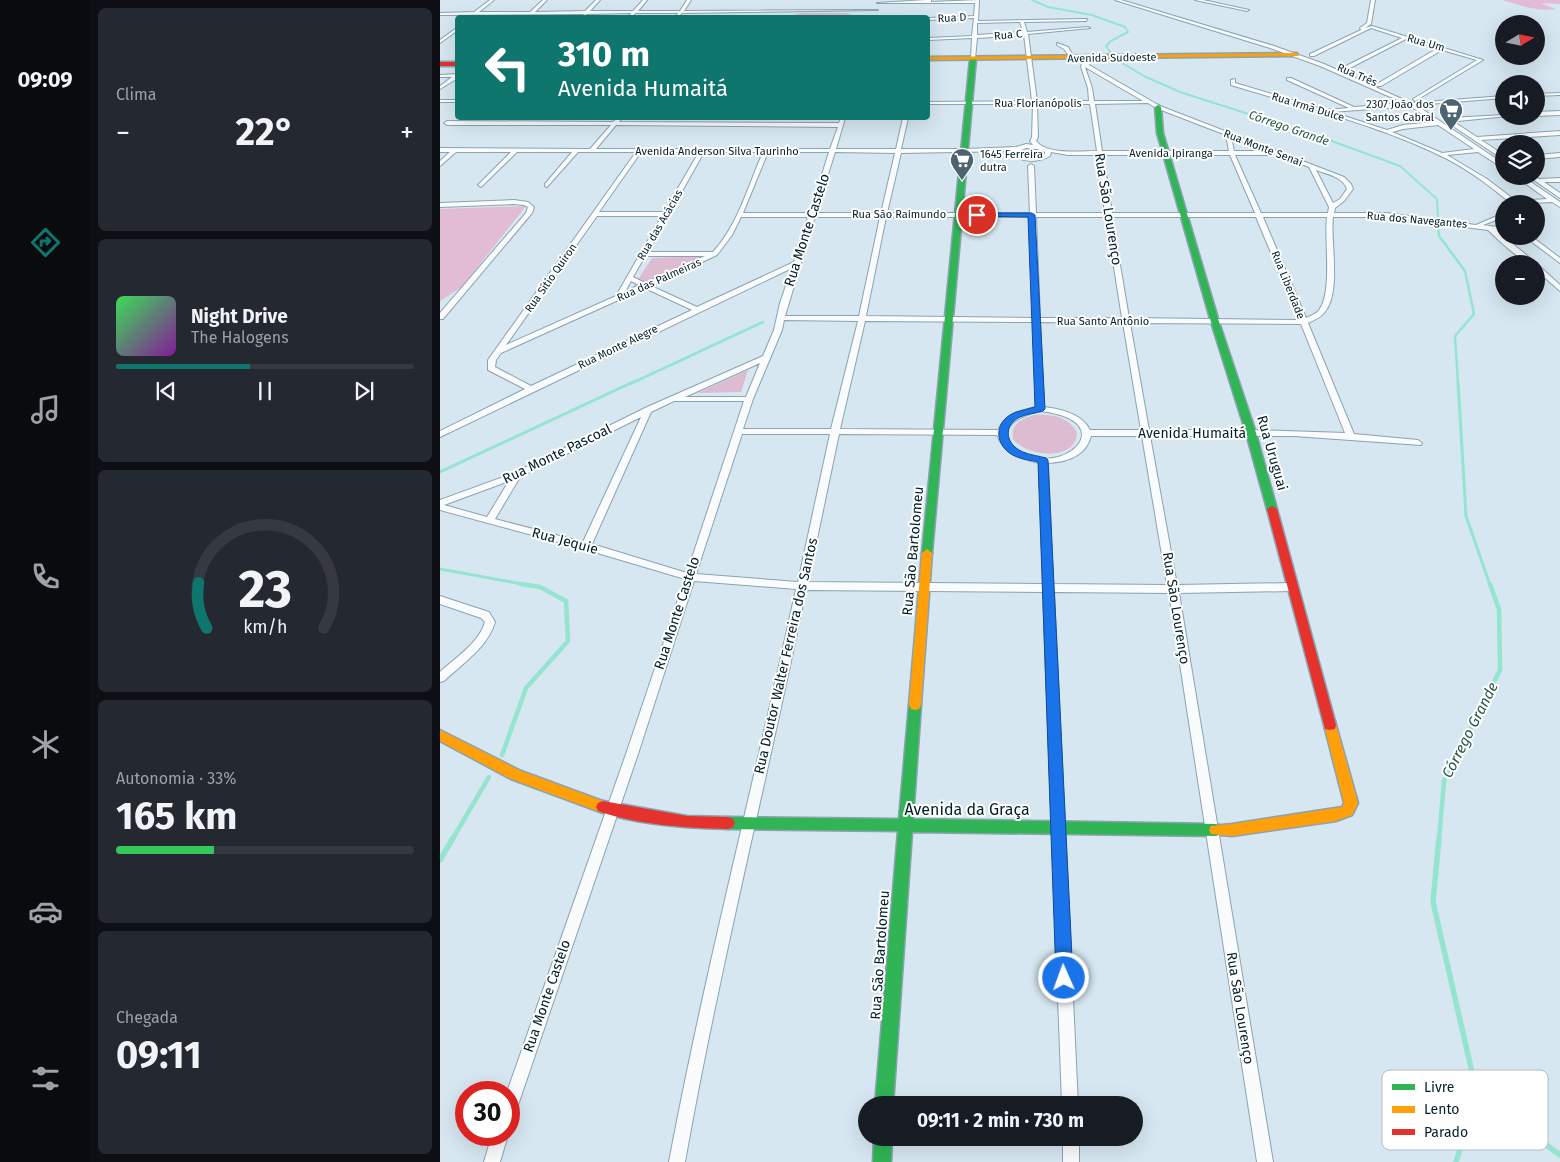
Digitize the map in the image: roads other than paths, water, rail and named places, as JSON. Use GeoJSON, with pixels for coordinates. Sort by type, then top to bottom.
{"type":"FeatureCollection","features":[{"type":"Feature","properties":{"kind":"street"},"geometry":{"type":"LineString","coordinates":[[473,15],[492,0]]}},
{"type":"Feature","properties":{"kind":"street"},"geometry":{"type":"LineString","coordinates":[[529,15],[545,0]]}},
{"type":"Feature","properties":{"kind":"street"},"geometry":{"type":"LineString","coordinates":[[584,15],[598,0]]}},
{"type":"Feature","properties":{"kind":"street"},"geometry":{"type":"LineString","coordinates":[[633,14],[645,0]]}},
{"type":"Feature","properties":{"kind":"street"},"geometry":{"type":"LineString","coordinates":[[679,14],[689,0]]}},
{"type":"Feature","properties":{"kind":"street"},"geometry":{"type":"LineString","coordinates":[[1117,0],[1301,56],[1414,103],[1495,161]]}},
{"type":"Feature","properties":{"kind":"street"},"geometry":{"type":"LineString","coordinates":[[1197,0],[1247,10]]}},
{"type":"Feature","properties":{"kind":"street"},"geometry":{"type":"LineString","coordinates":[[1246,0],[1260,3]]}},
{"type":"Feature","properties":{"kind":"street"},"geometry":{"type":"LineString","coordinates":[[1301,56],[1369,24],[1368,20],[1373,0]]}},
{"type":"Feature","properties":{"kind":"street"},"geometry":{"type":"LineString","coordinates":[[875,12],[879,1],[977,1]]}},
{"type":"Feature","properties":{"kind":"street","name":"Rua São Bartolomeu"},"geometry":{"type":"LineString","coordinates":[[885,1096],[924,588],[970,103],[977,1]]}},
{"type":"Feature","properties":{"kind":"street"},"geometry":{"type":"LineString","coordinates":[[925,15],[930,2]]}},
{"type":"Feature","properties":{"kind":"street"},"geometry":{"type":"LineString","coordinates":[[734,12],[738,5]]}},
{"type":"Feature","properties":{"kind":"street"},"geometry":{"type":"LineString","coordinates":[[784,11],[787,5]]}},
{"type":"Feature","properties":{"kind":"street"},"geometry":{"type":"LineString","coordinates":[[440,15],[679,14],[838,9],[875,12]]}},
{"type":"Feature","properties":{"kind":"street"},"geometry":{"type":"LineString","coordinates":[[838,9],[857,15]]}},
{"type":"Feature","properties":{"kind":"street"},"geometry":{"type":"LineString","coordinates":[[849,12],[875,12]]}},
{"type":"Feature","properties":{"kind":"street","name":"Rua D"},"geometry":{"type":"LineString","coordinates":[[930,20],[1022,22],[1086,20]]}},
{"type":"Feature","properties":{"kind":"street"},"geometry":{"type":"LineString","coordinates":[[1022,22],[1026,33],[1035,102],[1035,137],[1033,142],[1044,155],[1031,166]]}},
{"type":"Feature","properties":{"kind":"street","name":"Rua Um"},"geometry":{"type":"LineString","coordinates":[[1312,55],[1370,27],[1481,60],[1414,103]]}},
{"type":"Feature","properties":{"kind":"street","name":"Rua C"},"geometry":{"type":"LineString","coordinates":[[930,39],[1088,28]]}},
{"type":"Feature","properties":{"kind":"street"},"geometry":{"type":"LineString","coordinates":[[440,42],[455,30]]}},
{"type":"Feature","properties":{"kind":"street"},"geometry":{"type":"LineString","coordinates":[[1344,69],[1407,37]]}},
{"type":"Feature","properties":{"kind":"street"},"geometry":{"type":"LineString","coordinates":[[1060,44],[1087,66],[1153,105]]}},
{"type":"Feature","properties":{"kind":"street"},"geometry":{"type":"LineString","coordinates":[[1379,84],[1442,48]]}},
{"type":"Feature","properties":{"kind":"street","name":"Rua Três"},"geometry":{"type":"LineString","coordinates":[[1312,55],[1379,84],[1414,103],[1422,103],[1429,107]]}},
{"type":"Feature","properties":{"kind":"street","name":"Avenida Sudoeste"},"geometry":{"type":"LineString","coordinates":[[930,59],[1029,58],[1082,60],[1301,56]]}},
{"type":"Feature","properties":{"kind":"street","name":"Rua São Lourenço"},"geometry":{"type":"LineString","coordinates":[[1082,60],[1090,88],[1108,215],[1173,589],[1265,1162]]}},
{"type":"Feature","properties":{"kind":"street"},"geometry":{"type":"LineString","coordinates":[[440,64],[455,73]]}},
{"type":"Feature","properties":{"kind":"street"},"geometry":{"type":"LineString","coordinates":[[440,76],[455,74]]}},
{"type":"Feature","properties":{"kind":"street"},"geometry":{"type":"LineString","coordinates":[[440,88],[455,75]]}},
{"type":"Feature","properties":{"kind":"street"},"geometry":{"type":"LineString","coordinates":[[1289,79],[1355,108]]}},
{"type":"Feature","properties":{"kind":"street","name":"Rua Irmã Dulce"},"geometry":{"type":"LineString","coordinates":[[1233,80],[1233,84],[1385,132],[1444,154],[1484,177],[1505,195]]}},
{"type":"Feature","properties":{"kind":"street"},"geometry":{"type":"LineString","coordinates":[[1545,95],[1560,94]]}},
{"type":"Feature","properties":{"kind":"street"},"geometry":{"type":"LineString","coordinates":[[1422,103],[1495,98]]}},
{"type":"Feature","properties":{"kind":"street"},"geometry":{"type":"LineString","coordinates":[[440,101],[455,101]]}},
{"type":"Feature","properties":{"kind":"street","name":"Rua Florianópolis"},"geometry":{"type":"LineString","coordinates":[[930,103],[1035,102],[1153,105]]}},
{"type":"Feature","properties":{"kind":"street"},"geometry":{"type":"LineString","coordinates":[[1323,112],[1414,103]]}},
{"type":"Feature","properties":{"kind":"street","name":"Rua Monte Senai"},"geometry":{"type":"LineString","coordinates":[[1153,105],[1342,178],[1349,185],[1348,192],[1332,207]]}},
{"type":"Feature","properties":{"kind":"street","name":"Rua Uruguai"},"geometry":{"type":"LineString","coordinates":[[1153,105],[1215,322],[1251,433],[1349,794],[1351,803],[1349,809]]}},
{"type":"Feature","properties":{"kind":"street"},"geometry":{"type":"LineString","coordinates":[[1545,113],[1560,112]]}},
{"type":"Feature","properties":{"kind":"street"},"geometry":{"type":"LineString","coordinates":[[1442,116],[1495,152]]}},
{"type":"Feature","properties":{"kind":"street"},"geometry":{"type":"LineString","coordinates":[[1448,120],[1495,117]]}},
{"type":"Feature","properties":{"kind":"street"},"geometry":{"type":"LineString","coordinates":[[592,150],[618,120]]}},
{"type":"Feature","properties":{"kind":"street","name":"Rua Doutor Walter Ferreira dos Santos"},"geometry":{"type":"LineString","coordinates":[[677,1162],[690,1090],[748,823],[775,713],[835,432],[862,320],[883,214],[906,120]]}},
{"type":"Feature","properties":{"kind":"street"},"geometry":{"type":"LineString","coordinates":[[447,123],[614,125],[842,121]]}},
{"type":"Feature","properties":{"kind":"street","name":"Rua Monte Castelo"},"geometry":{"type":"LineString","coordinates":[[518,1081],[612,810],[749,399],[782,318],[784,303],[842,121]]}},
{"type":"Feature","properties":{"kind":"street"},"geometry":{"type":"LineString","coordinates":[[1385,132],[1403,127],[1440,123]]}},
{"type":"Feature","properties":{"kind":"street"},"geometry":{"type":"LineString","coordinates":[[1476,139],[1560,133]]}},
{"type":"Feature","properties":{"kind":"street","name":"Rua Liberdade"},"geometry":{"type":"LineString","coordinates":[[1228,134],[1232,154],[1350,435]]}},
{"type":"Feature","properties":{"kind":"street"},"geometry":{"type":"LineString","coordinates":[[1023,147],[1035,137]]}},
{"type":"Feature","properties":{"kind":"street"},"geometry":{"type":"LineString","coordinates":[[994,151],[1038,146]]}},
{"type":"Feature","properties":{"kind":"street"},"geometry":{"type":"LineString","coordinates":[[1016,149],[1014,152],[1031,166]]}},
{"type":"Feature","properties":{"kind":"street","name":"Avenida Anderson Silva Taurinho"},"geometry":{"type":"LineString","coordinates":[[440,150],[994,151]]}},
{"type":"Feature","properties":{"kind":"street"},"geometry":{"type":"LineString","coordinates":[[440,164],[455,150]]}},
{"type":"Feature","properties":{"kind":"street"},"geometry":{"type":"LineString","coordinates":[[481,185],[516,150]]}},
{"type":"Feature","properties":{"kind":"street"},"geometry":{"type":"LineString","coordinates":[[547,185],[577,150]]}},
{"type":"Feature","properties":{"kind":"street","name":"Rua Sítio Quiron"},"geometry":{"type":"LineString","coordinates":[[497,352],[640,150]]}},
{"type":"Feature","properties":{"kind":"street"},"geometry":{"type":"LineString","coordinates":[[1444,154],[1479,150]]}},
{"type":"Feature","properties":{"kind":"street","name":"Rua das Acácias"},"geometry":{"type":"LineString","coordinates":[[618,298],[702,151]]}},
{"type":"Feature","properties":{"kind":"street","name":"Rua das Palmeiras"},"geometry":{"type":"LineString","coordinates":[[497,352],[715,254],[720,249],[738,215],[766,151]]}},
{"type":"Feature","properties":{"kind":"street","name":"Avenida Ipiranga"},"geometry":{"type":"LineString","coordinates":[[994,151],[1019,157],[1068,153],[1274,153]]}},
{"type":"Feature","properties":{"kind":"street"},"geometry":{"type":"LineString","coordinates":[[1545,156],[1560,155]]}},
{"type":"Feature","properties":{"kind":"street"},"geometry":{"type":"LineString","coordinates":[[1031,166],[1040,409]]}},
{"type":"Feature","properties":{"kind":"street"},"geometry":{"type":"LineString","coordinates":[[1304,322],[1323,310],[1329,296],[1330,215],[1332,207],[1311,166]]}},
{"type":"Feature","properties":{"kind":"street"},"geometry":{"type":"LineString","coordinates":[[1545,181],[1560,180]]}},
{"type":"Feature","properties":{"kind":"street"},"geometry":{"type":"LineString","coordinates":[[1531,185],[1560,205]]}},
{"type":"Feature","properties":{"kind":"street"},"geometry":{"type":"LineString","coordinates":[[1544,185],[1560,196]]}},
{"type":"Feature","properties":{"kind":"street"},"geometry":{"type":"LineString","coordinates":[[1545,201],[1553,200]]}},
{"type":"Feature","properties":{"kind":"street"},"geometry":{"type":"LineString","coordinates":[[440,205],[514,202],[526,203],[531,207],[529,213],[440,317]]}},
{"type":"Feature","properties":{"kind":"street"},"geometry":{"type":"LineString","coordinates":[[596,214],[667,214]]}},
{"type":"Feature","properties":{"kind":"street","name":"Rua São Raimundo"},"geometry":{"type":"LineString","coordinates":[[738,215],[1330,215]]}},
{"type":"Feature","properties":{"kind":"street","name":"Rua dos Navegantes"},"geometry":{"type":"LineString","coordinates":[[1330,215],[1386,215],[1495,229]]}},
{"type":"Feature","properties":{"kind":"street"},"geometry":{"type":"LineString","coordinates":[[1478,226],[1495,219]]}},
{"type":"Feature","properties":{"kind":"street"},"geometry":{"type":"LineString","coordinates":[[1490,228],[1522,255]]}},
{"type":"Feature","properties":{"kind":"street"},"geometry":{"type":"LineString","coordinates":[[1539,245],[1560,261]]}},
{"type":"Feature","properties":{"kind":"street"},"geometry":{"type":"LineString","coordinates":[[644,254],[715,254]]}},
{"type":"Feature","properties":{"kind":"street","name":"Rua Monte Alegre"},"geometry":{"type":"LineString","coordinates":[[440,434],[530,389],[797,263]]}},
{"type":"Feature","properties":{"kind":"street"},"geometry":{"type":"LineString","coordinates":[[1545,275],[1560,289]]}},
{"type":"Feature","properties":{"kind":"street"},"geometry":{"type":"LineString","coordinates":[[630,278],[697,310]]}},
{"type":"Feature","properties":{"kind":"street","name":"Rua Santo Antônio"},"geometry":{"type":"LineString","coordinates":[[782,318],[1304,322]]}},
{"type":"Feature","properties":{"kind":"street"},"geometry":{"type":"LineString","coordinates":[[497,352],[492,360],[491,368],[530,389]]}},
{"type":"Feature","properties":{"kind":"street","name":"Rua Monte Pascoal"},"geometry":{"type":"LineString","coordinates":[[440,503],[517,475],[648,410],[766,358]]}},
{"type":"Feature","properties":{"kind":"street","name":"Rua Monte Pascoal"},"geometry":{"type":"LineString","coordinates":[[672,399],[749,399]]}},
{"type":"Feature","properties":{"kind":"street"},"geometry":{"type":"LineString","coordinates":[[1040,409],[1053,410],[1070,416],[1083,425],[1086,440],[1076,452],[1055,460],[1043,460],[1022,456],[1013,451],[1003,439],[1004,426],[1010,419],[1023,412],[1040,409]]}},
{"type":"Feature","properties":{"kind":"street"},"geometry":{"type":"LineString","coordinates":[[586,546],[648,410]]}},
{"type":"Feature","properties":{"kind":"street"},"geometry":{"type":"LineString","coordinates":[[738,431],[1002,433]]}},
{"type":"Feature","properties":{"kind":"street","name":"Avenida Humaitá"},"geometry":{"type":"LineString","coordinates":[[1086,433],[1350,435],[1418,444]]}},
{"type":"Feature","properties":{"kind":"street"},"geometry":{"type":"LineString","coordinates":[[1043,460],[1070,1096]]}},
{"type":"Feature","properties":{"kind":"street"},"geometry":{"type":"LineString","coordinates":[[490,520],[517,475]]}},
{"type":"Feature","properties":{"kind":"street","name":"Rua Jequie"},"geometry":{"type":"LineString","coordinates":[[440,507],[586,546],[689,577],[803,586],[1047,589],[1293,587]]}},
{"type":"Feature","properties":{"kind":"street"},"geometry":{"type":"LineString","coordinates":[[440,600],[485,615],[490,622],[490,626],[484,636],[440,678]]}},
{"type":"Feature","properties":{"kind":"street","name":"Avenida da Graça"},"geometry":{"type":"LineString","coordinates":[[440,735],[516,775],[612,810],[687,822],[905,826],[1058,825],[1250,828],[1336,815],[1349,809]]}},
{"type":"Feature","properties":{"kind":"street"},"geometry":{"type":"LineString","coordinates":[[492,1162],[497,1146]]}},
{"type":"Feature","properties":{"kind":"street"},"geometry":{"type":"LineString","coordinates":[[882,1162],[883,1146]]}},
{"type":"Feature","properties":{"kind":"street"},"geometry":{"type":"LineString","coordinates":[[1071,1146],[1071,1162]]}},
{"type":"Feature","properties":{"kind":"waterway","name":"Córrego Grande"},"geometry":{"type":"LineString","coordinates":[[1032,0],[1048,7],[1092,15],[1125,27],[1128,32],[1111,41],[1106,46],[1113,56]]}},
{"type":"Feature","properties":{"kind":"waterway","name":"Córrego Grande"},"geometry":{"type":"LineString","coordinates":[[1117,60],[1144,76],[1180,92],[1329,140],[1400,166],[1437,199],[1438,218]]}},
{"type":"Feature","properties":{"kind":"waterway","name":"Córrego Grande"},"geometry":{"type":"LineString","coordinates":[[1438,224],[1439,236],[1465,271],[1474,314],[1455,336],[1458,384]]}},
{"type":"Feature","properties":{"kind":"waterway"},"geometry":{"type":"LineString","coordinates":[[630,384],[763,322]]}},
{"type":"Feature","properties":{"kind":"waterway"},"geometry":{"type":"LineString","coordinates":[[440,472],[633,382]]}},
{"type":"Feature","properties":{"kind":"waterway","name":"Córrego Grande"},"geometry":{"type":"LineString","coordinates":[[1458,382],[1466,516],[1490,585]]}},
{"type":"Feature","properties":{"kind":"waterway"},"geometry":{"type":"LineString","coordinates":[[440,569],[528,585]]}},
{"type":"Feature","properties":{"kind":"waterway"},"geometry":{"type":"LineString","coordinates":[[502,755],[526,688],[568,641],[566,601],[540,587],[521,584]]}},
{"type":"Feature","properties":{"kind":"waterway","name":"Córrego Grande"},"geometry":{"type":"LineString","coordinates":[[1439,840],[1444,781],[1500,670],[1499,609],[1490,584]]}},
{"type":"Feature","properties":{"kind":"waterway"},"geometry":{"type":"LineString","coordinates":[[452,840],[489,777]]}},
{"type":"Feature","properties":{"kind":"waterway"},"geometry":{"type":"LineString","coordinates":[[440,860],[453,838]]}},
{"type":"Feature","properties":{"kind":"waterway","name":"Córrego Grande"},"geometry":{"type":"LineString","coordinates":[[1439,838],[1433,902],[1472,1070]]}},
{"type":"Feature","properties":{"kind":"waterway"},"geometry":{"type":"LineString","coordinates":[[1548,1146],[1560,1155]]}},
{"type":"Feature","properties":{"kind":"waterway","name":"Córrego Grande"},"geometry":{"type":"LineString","coordinates":[[1456,1162],[1460,1150]]}},
{"type":"Feature","properties":{"kind":"place","name":"2307 João dos Santos Cabral"},"geometry":{"type":"Point","coordinates":[1451,131]}},
{"type":"Feature","properties":{"kind":"place","name":"1645 Ferreira dutra"},"geometry":{"type":"Point","coordinates":[962,181]}}]}
